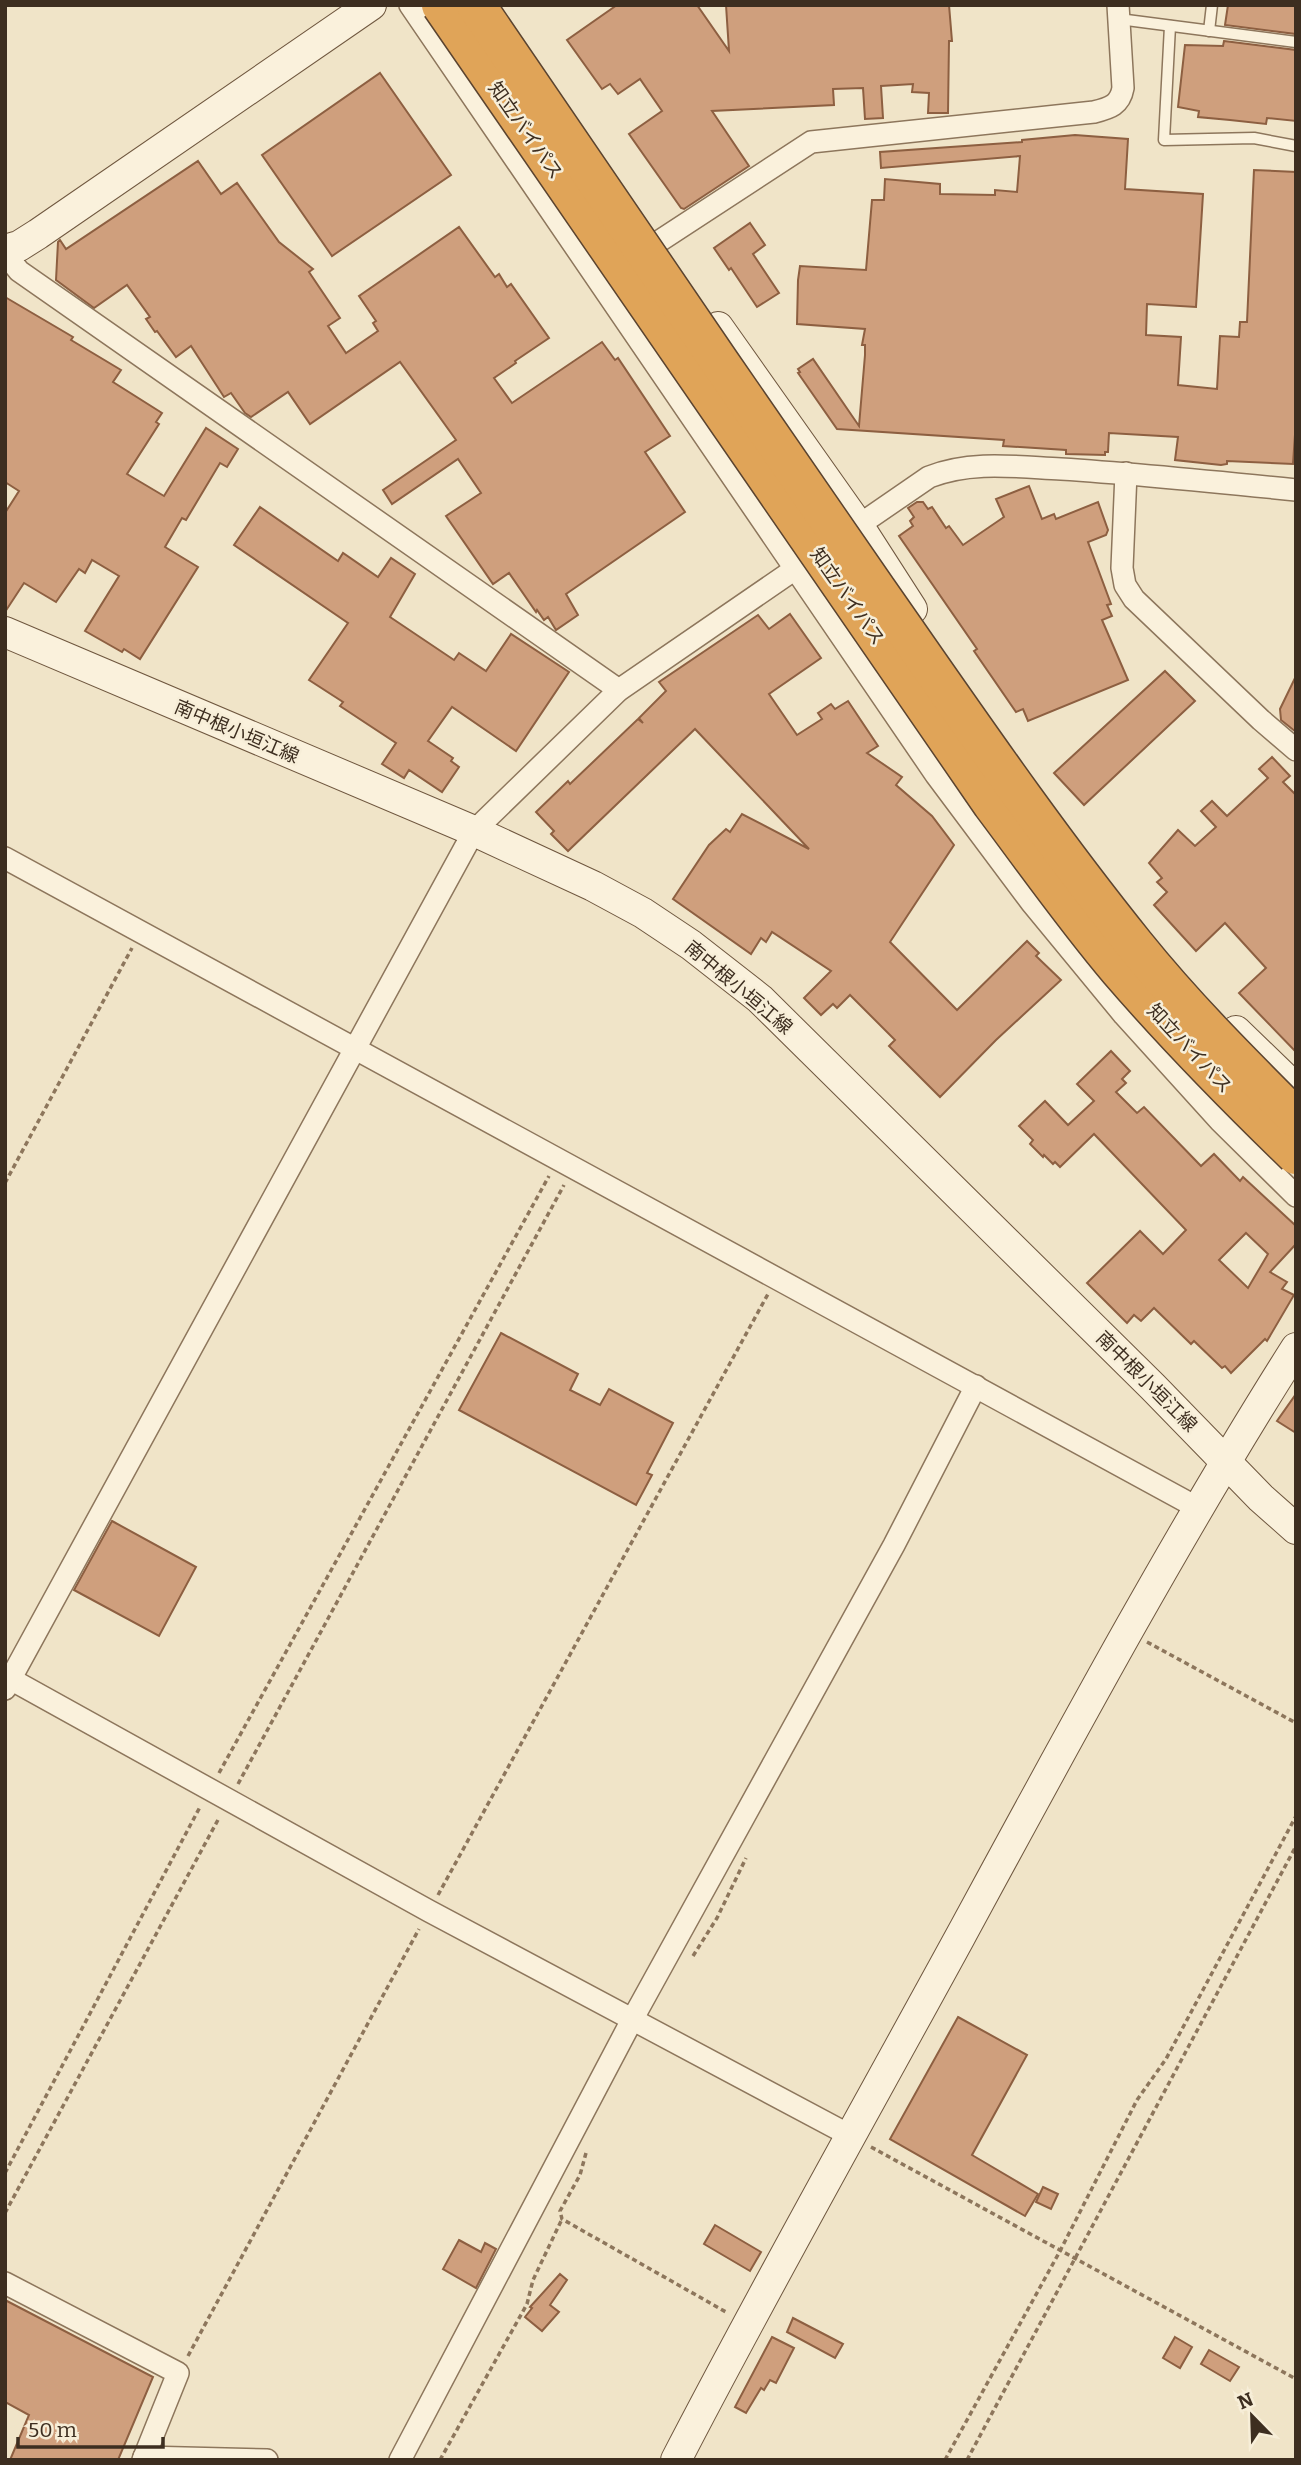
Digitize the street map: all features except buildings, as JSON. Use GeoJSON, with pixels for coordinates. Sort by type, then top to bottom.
{"type":"FeatureCollection","features":[{"type":"Feature","properties":{"kind":"highway","name":"知立バイパス"},"geometry":{"type":"LineString","coordinates":[[441,5],[992,804],[1118,968],[1240,1101],[1296,1155]]}},
{"type":"Feature","properties":{"kind":"highway","name":"知立バイパス"},"geometry":{"type":"LineString","coordinates":[[476,5],[808,492],[1072,864],[1137,947],[1205,1024],[1296,1118]]}},
{"type":"Feature","properties":{"kind":"street"},"geometry":{"type":"LineString","coordinates":[[371,5],[38,234],[7,250],[19,271],[618,690]]}},
{"type":"Feature","properties":{"kind":"street"},"geometry":{"type":"LineString","coordinates":[[411,5],[936,775],[1031,902],[1150,1044],[1220,1121],[1296,1196]]}},
{"type":"Feature","properties":{"kind":"street"},"geometry":{"type":"LineString","coordinates":[[494,5],[858,525],[982,711],[1112,887],[1238,1034],[1296,1089]]}},
{"type":"Feature","properties":{"kind":"street"},"geometry":{"type":"LineString","coordinates":[[659,242],[811,142],[1111,108],[1121,99],[1123,88],[1118,12]]}},
{"type":"Feature","properties":{"kind":"street"},"geometry":{"type":"LineString","coordinates":[[851,2136],[429,1911],[7,1681],[474,831],[618,690],[929,477],[947,469],[992,466],[1126,473],[1296,490]]}},
{"type":"Feature","properties":{"kind":"street"},"geometry":{"type":"LineString","coordinates":[[1126,473],[1122,568],[1125,585],[1135,599],[1296,750]]}},
{"type":"Feature","properties":{"kind":"street","name":"南中根小垣江線"},"geometry":{"type":"LineString","coordinates":[[5,632],[474,831],[593,886],[643,913],[724,969],[760,999],[1261,1498],[1296,1529]]}},
{"type":"Feature","properties":{"kind":"street"},"geometry":{"type":"LineString","coordinates":[[5,858],[1198,1508]]}},
{"type":"Feature","properties":{"kind":"street"},"geometry":{"type":"LineString","coordinates":[[676,2460],[746,2324],[1127,1630],[1225,1460],[1296,1348]]}},
{"type":"Feature","properties":{"kind":"street"},"geometry":{"type":"LineString","coordinates":[[400,2460],[632,2020],[900,1534],[976,1386]]}},
{"type":"Feature","properties":{"kind":"street"},"geometry":{"type":"LineString","coordinates":[[5,2283],[178,2373],[144,2458],[267,2460]]}},
{"type":"Feature","properties":{"kind":"lane"},"geometry":{"type":"LineString","coordinates":[[1209,31],[1212,5]]}},
{"type":"Feature","properties":{"kind":"lane"},"geometry":{"type":"LineString","coordinates":[[1118,12],[1170,26],[1296,43]]}},
{"type":"Feature","properties":{"kind":"lane"},"geometry":{"type":"LineString","coordinates":[[1170,26],[1164,140],[1254,138],[1296,146]]}},
{"type":"Feature","properties":{"kind":"path"},"geometry":{"type":"LineString","coordinates":[[5,1183],[141,932]]}},
{"type":"Feature","properties":{"kind":"path"},"geometry":{"type":"LineString","coordinates":[[5,2173],[209,1791],[565,1164]]}},
{"type":"Feature","properties":{"kind":"path"},"geometry":{"type":"LineString","coordinates":[[5,2213],[228,1801],[565,1164]]}},
{"type":"Feature","properties":{"kind":"path"},"geometry":{"type":"LineString","coordinates":[[178,2373],[776,1279]]}},
{"type":"Feature","properties":{"kind":"path"},"geometry":{"type":"LineString","coordinates":[[1127,1630],[1296,1723]]}},
{"type":"Feature","properties":{"kind":"path"},"geometry":{"type":"LineString","coordinates":[[945,2460],[1060,2251],[1137,2100],[1167,2059],[1296,1816]]}},
{"type":"Feature","properties":{"kind":"path"},"geometry":{"type":"LineString","coordinates":[[967,2460],[1296,1846]]}},
{"type":"Feature","properties":{"kind":"path"},"geometry":{"type":"LineString","coordinates":[[686,1965],[718,1918],[751,1848]]}},
{"type":"Feature","properties":{"kind":"path"},"geometry":{"type":"LineString","coordinates":[[851,2136],[1296,2379]]}},
{"type":"Feature","properties":{"kind":"path"},"geometry":{"type":"LineString","coordinates":[[440,2460],[527,2304],[533,2280],[562,2219],[560,2211],[580,2175],[586,2152]]}},
{"type":"Feature","properties":{"kind":"path"},"geometry":{"type":"LineString","coordinates":[[562,2219],[746,2324]]}}]}
